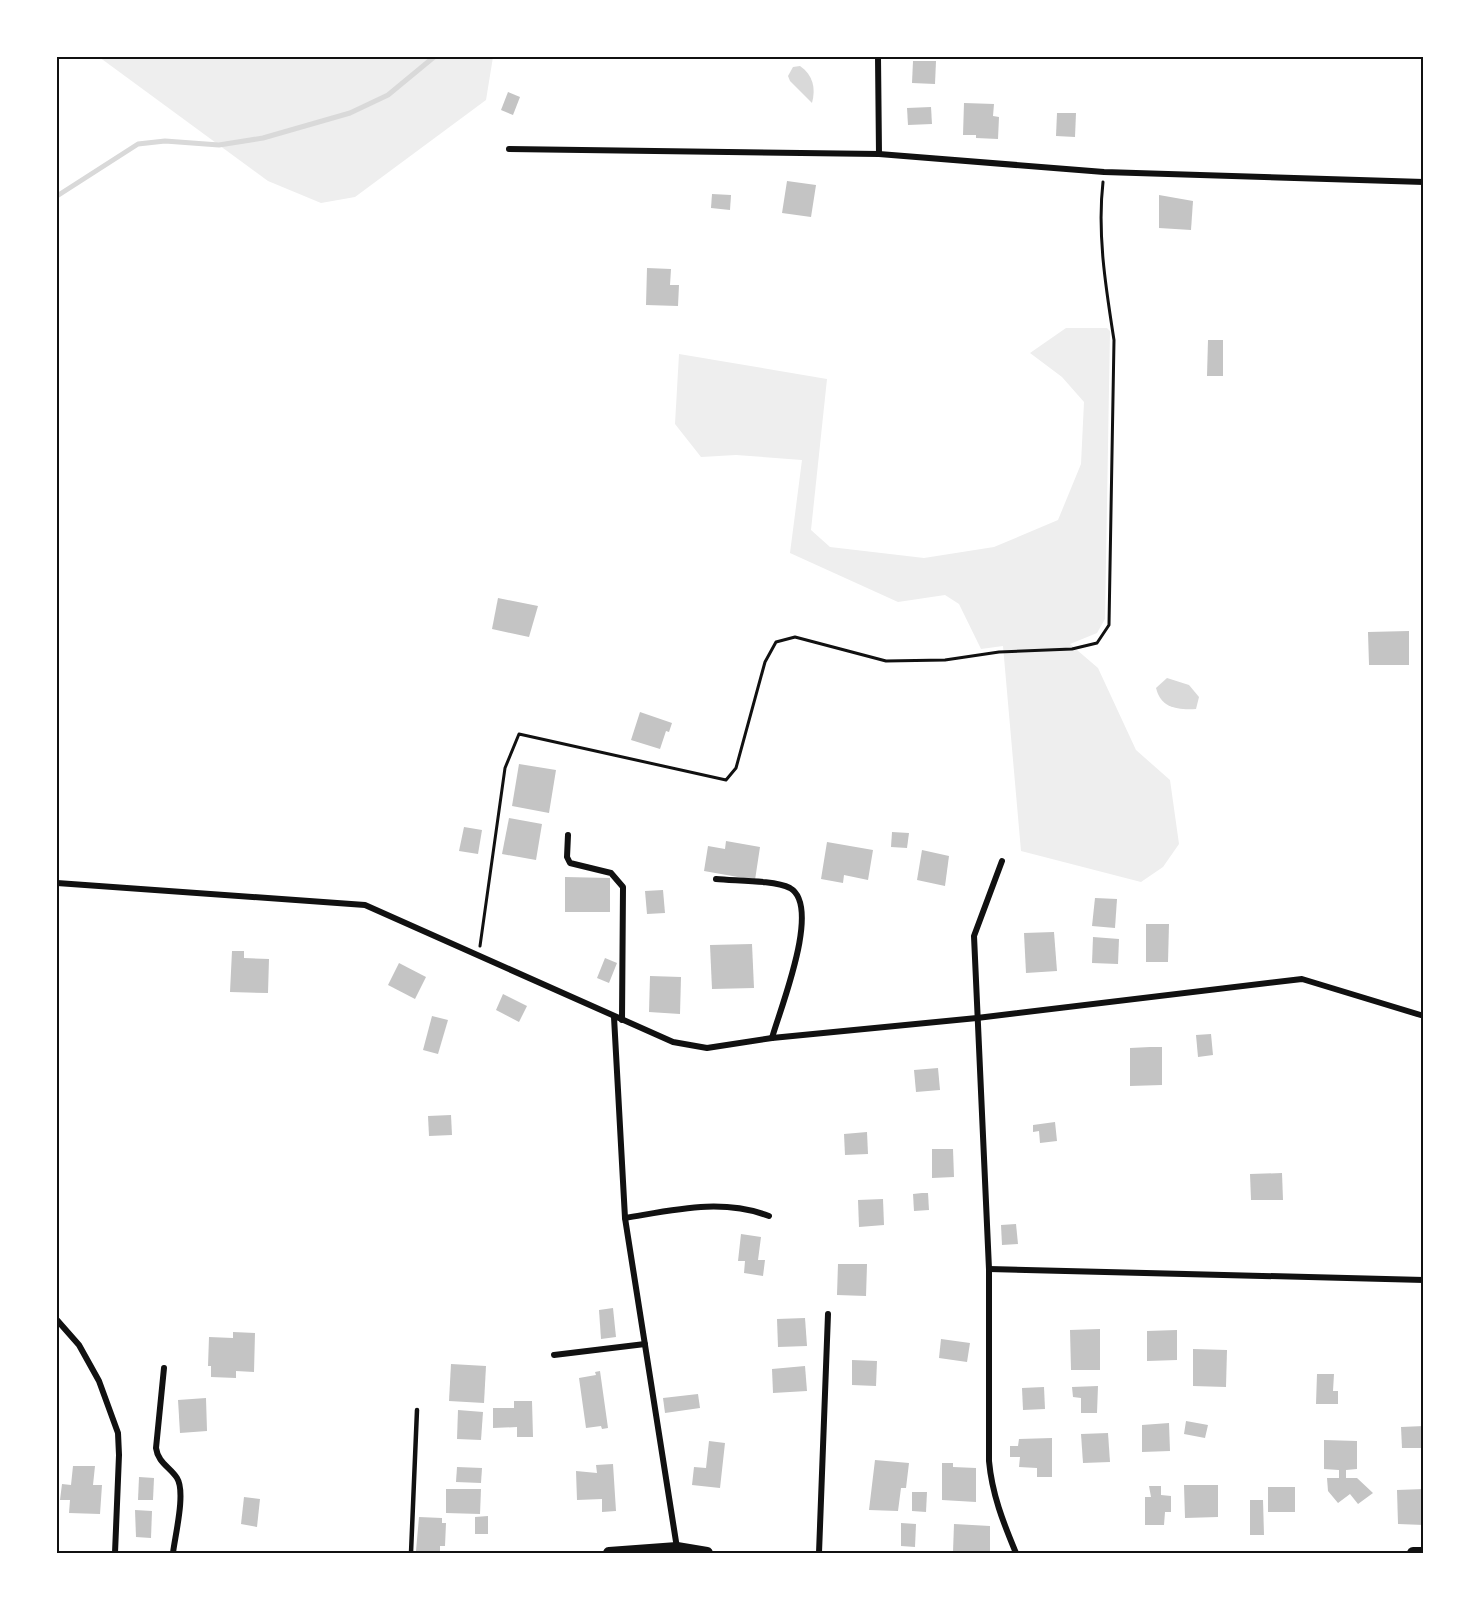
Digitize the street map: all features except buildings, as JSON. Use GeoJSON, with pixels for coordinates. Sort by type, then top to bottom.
{"type":"FeatureCollection","features":[{"type":"Feature","properties":{"kind":"main road"},"geometry":{"type":"LineString","coordinates":[[615,1553],[677,1548],[707,1553]]}},
{"type":"Feature","properties":{"kind":"main road"},"geometry":{"type":"LineString","coordinates":[[1413,1553],[1424,1553]]}},
{"type":"Feature","properties":{"kind":"street"},"geometry":{"type":"LineString","coordinates":[[878,57],[879,154]]}},
{"type":"Feature","properties":{"kind":"street"},"geometry":{"type":"LineString","coordinates":[[508,149],[879,154],[1104,172],[1424,183]]}},
{"type":"Feature","properties":{"kind":"street"},"geometry":{"type":"LineString","coordinates":[[568,835],[567,857],[570,863],[611,873],[623,887],[622,1020]]}},
{"type":"Feature","properties":{"kind":"street"},"geometry":{"type":"LineString","coordinates":[[1002,861],[974,936],[988,1269],[991,1486],[1016,1553]]}},
{"type":"Feature","properties":{"kind":"street"},"geometry":{"type":"LineString","coordinates":[[716,879],[784,886],[798,895],[803,906],[802,932],[772,1038]]}},
{"type":"Feature","properties":{"kind":"street"},"geometry":{"type":"LineString","coordinates":[[57,882],[365,905],[614,1017],[673,1042],[699,1047],[977,1018],[1302,980],[1424,1016]]}},
{"type":"Feature","properties":{"kind":"street"},"geometry":{"type":"LineString","coordinates":[[614,1017],[625,1218],[677,1548]]}},
{"type":"Feature","properties":{"kind":"street"},"geometry":{"type":"LineString","coordinates":[[625,1218],[704,1205],[746,1207],[769,1216]]}},
{"type":"Feature","properties":{"kind":"street"},"geometry":{"type":"LineString","coordinates":[[988,1269],[1424,1280]]}},
{"type":"Feature","properties":{"kind":"street"},"geometry":{"type":"LineString","coordinates":[[819,1553],[828,1314]]}},
{"type":"Feature","properties":{"kind":"street"},"geometry":{"type":"LineString","coordinates":[[57,1320],[79,1345],[99,1381],[118,1433],[115,1553]]}},
{"type":"Feature","properties":{"kind":"street"},"geometry":{"type":"LineString","coordinates":[[554,1355],[645,1344]]}},
{"type":"Feature","properties":{"kind":"street"},"geometry":{"type":"LineString","coordinates":[[164,1368],[156,1448],[160,1461],[178,1479],[181,1492],[173,1553]]}},
{"type":"Feature","properties":{"kind":"lane"},"geometry":{"type":"LineString","coordinates":[[411,1553],[417,1410]]}},
{"type":"Feature","properties":{"kind":"path"},"geometry":{"type":"LineString","coordinates":[[478,956],[505,768],[519,734],[726,780],[736,768],[765,662],[776,642],[795,637],[886,661],[945,660],[999,652],[1072,649],[1097,643],[1108,625],[1114,363],[1114,340],[1107,297],[1101,203],[1104,172]]}},
{"type":"Feature","properties":{"kind":"shaded area"},"geometry":{"type":"Polygon","coordinates":[[[99,57],[493,57],[486,100],[355,197],[321,203],[268,181],[99,57]]]}},
{"type":"Feature","properties":{"kind":"shaded area"},"geometry":{"type":"Polygon","coordinates":[[[800,66],[808,73],[812,82],[814,92],[812,103],[790,81],[788,76],[793,67],[800,66]]]}},
{"type":"Feature","properties":{"kind":"shaded area"},"geometry":{"type":"Polygon","coordinates":[[[1066,328],[1107,328],[1110,331],[1105,619],[1097,633],[1070,644],[1098,668],[1136,750],[1170,780],[1179,844],[1163,867],[1141,882],[1021,851],[1003,646],[981,649],[959,604],[945,595],[898,602],[790,553],[802,460],[736,455],[701,457],[675,424],[679,354],[827,379],[811,530],[830,547],[924,558],[994,547],[1058,520],[1081,464],[1084,402],[1062,377],[1030,353],[1066,328]]]}},
{"type":"Feature","properties":{"kind":"shaded area"},"geometry":{"type":"Polygon","coordinates":[[[1167,678],[1189,685],[1199,697],[1196,709],[1176,708],[1162,700],[1156,688],[1167,678]]]}},
{"type":"Feature","properties":{"kind":"waterway"},"geometry":{"type":"LineString","coordinates":[[57,196],[138,144],[165,141],[219,145],[263,138],[350,113],[388,95],[434,57]]}}]}
